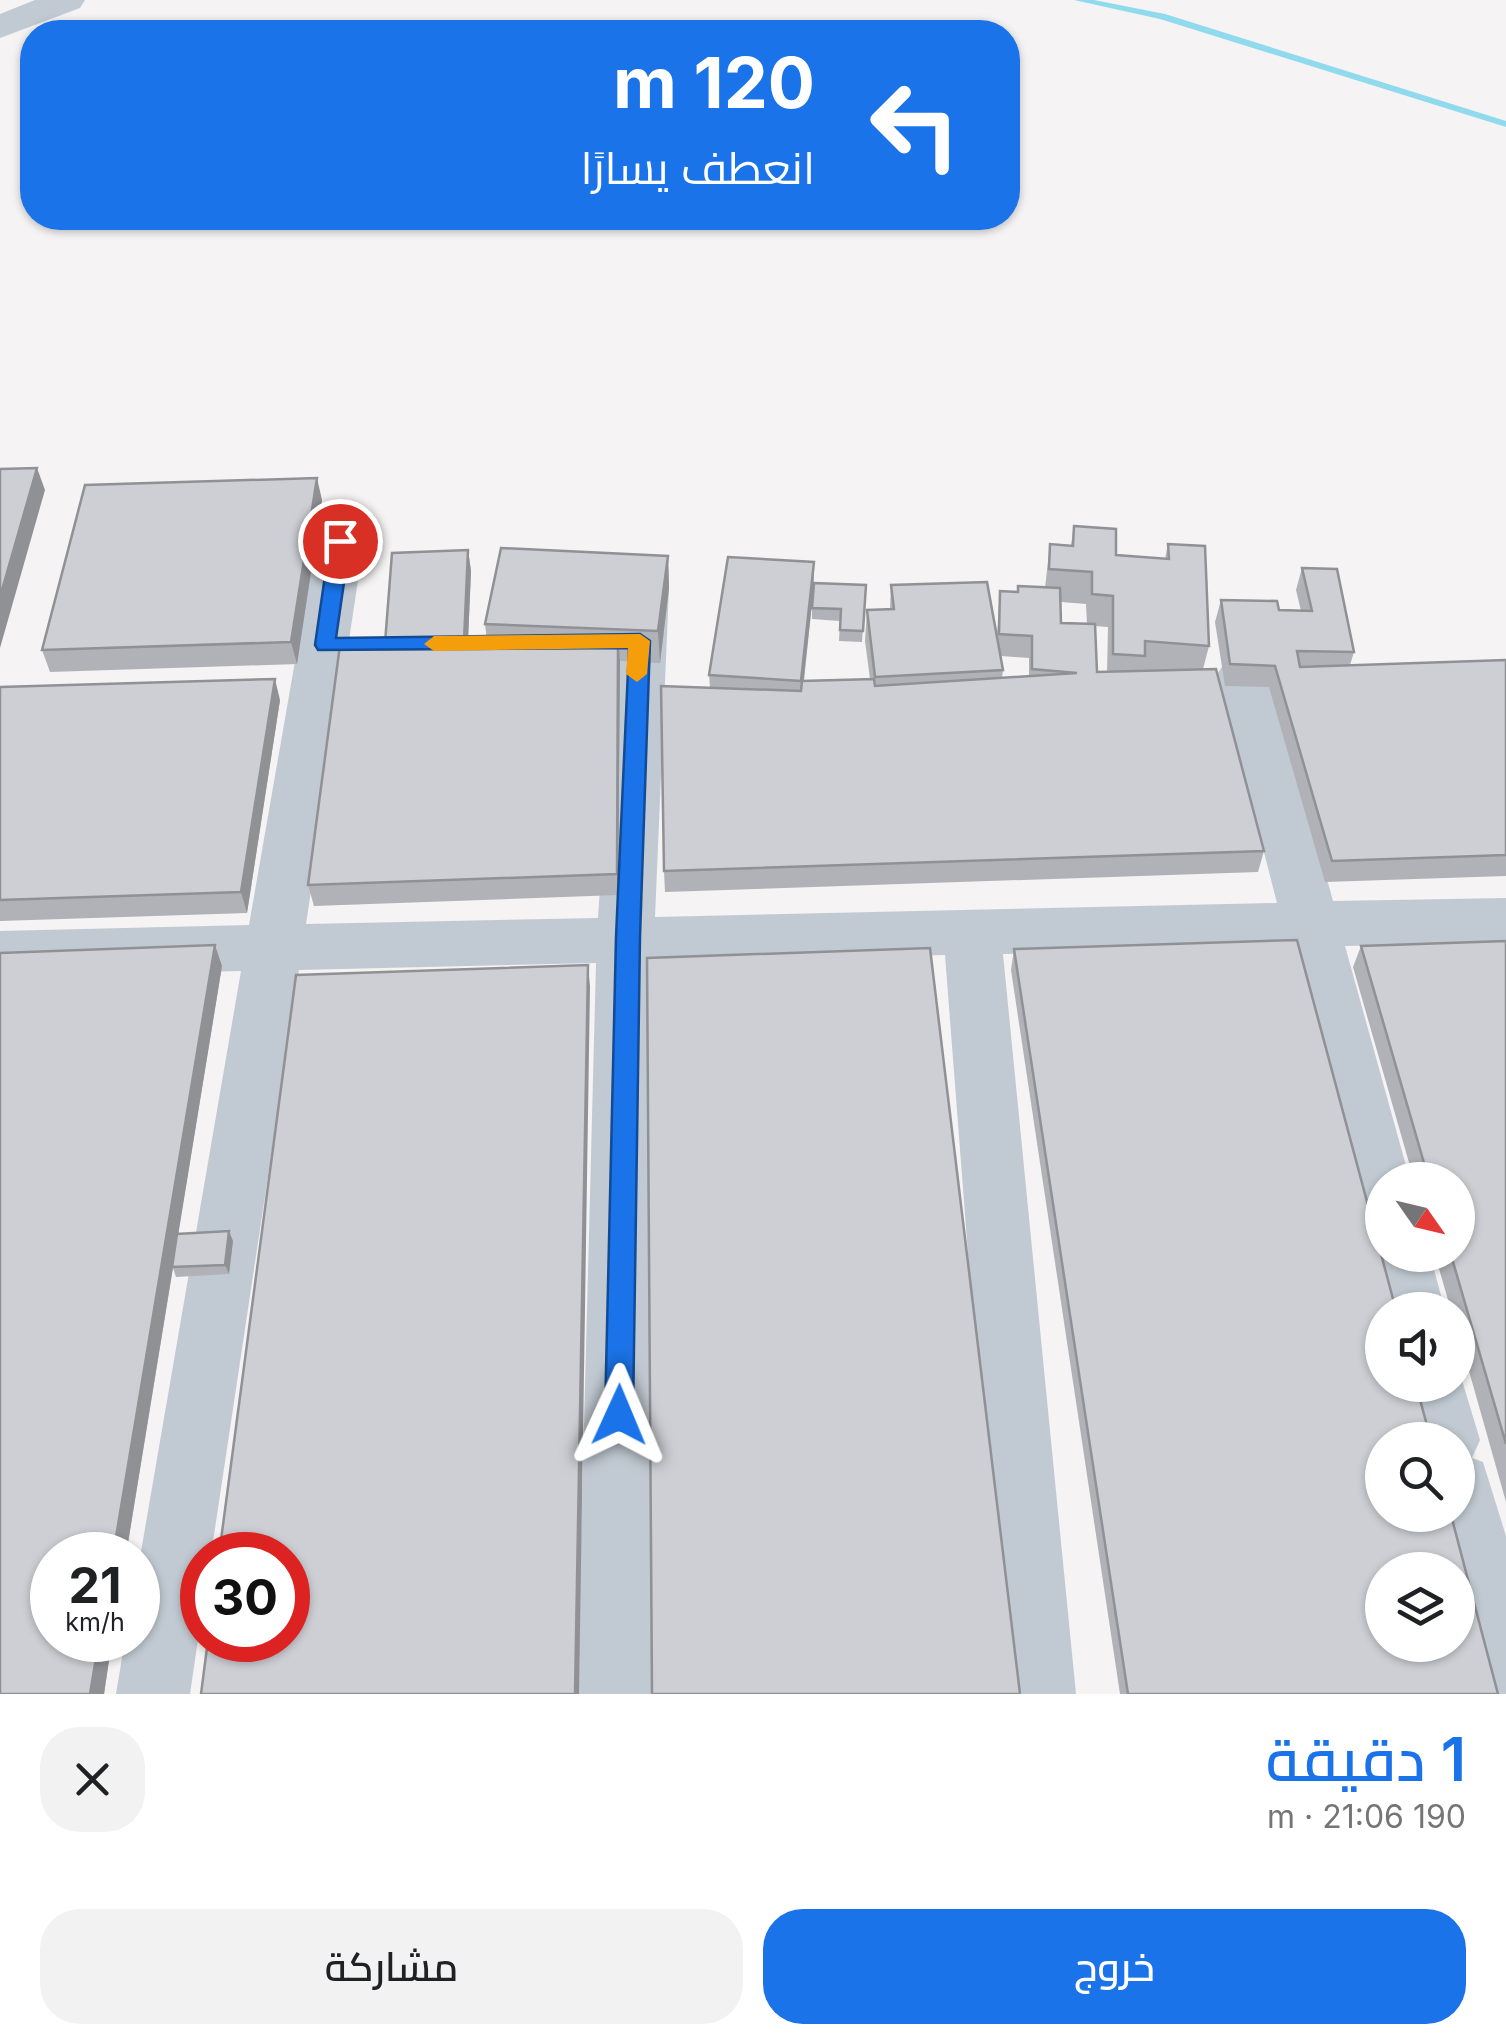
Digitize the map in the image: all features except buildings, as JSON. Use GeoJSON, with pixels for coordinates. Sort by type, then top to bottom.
{"type":"FeatureCollection","features":[{"type":"Feature","properties":{"kind":"street"},"geometry":{"type":"LineString","coordinates":[[25,20],[67,0]]}},
{"type":"Feature","properties":{"kind":"street"},"geometry":{"type":"LineString","coordinates":[[153,1694],[276,946],[336,658],[340,541]]}},
{"type":"Feature","properties":{"kind":"street"},"geometry":{"type":"LineString","coordinates":[[614,1694],[628,937],[654,696],[620,641],[646,556]]}},
{"type":"Feature","properties":{"kind":"street"},"geometry":{"type":"LineString","coordinates":[[259,686],[336,658]]}},
{"type":"Feature","properties":{"kind":"street"},"geometry":{"type":"LineString","coordinates":[[1300,671],[1225,674],[1314,926],[1374,1162]]}},
{"type":"Feature","properties":{"kind":"street"},"geometry":{"type":"LineString","coordinates":[[0,954],[1506,920]]}},
{"type":"Feature","properties":{"kind":"street"},"geometry":{"type":"LineString","coordinates":[[972,934],[1040,1694]]}},
{"type":"Feature","properties":{"kind":"street"},"geometry":{"type":"LineString","coordinates":[[1470,1532],[1506,1676]]}},
{"type":"Feature","properties":{"kind":"waterway"},"geometry":{"type":"LineString","coordinates":[[1079,0],[1162,16],[1506,124]]}},
{"type":"Feature","properties":{"kind":"slow traffic"},"geometry":{"type":"LineString","coordinates":[[434,644],[640,641],[637,674]]}},
{"type":"Feature","properties":{"kind":"route"},"geometry":{"type":"LineString","coordinates":[[340,541],[325,645],[640,641],[628,937],[619,1415]]}}]}
